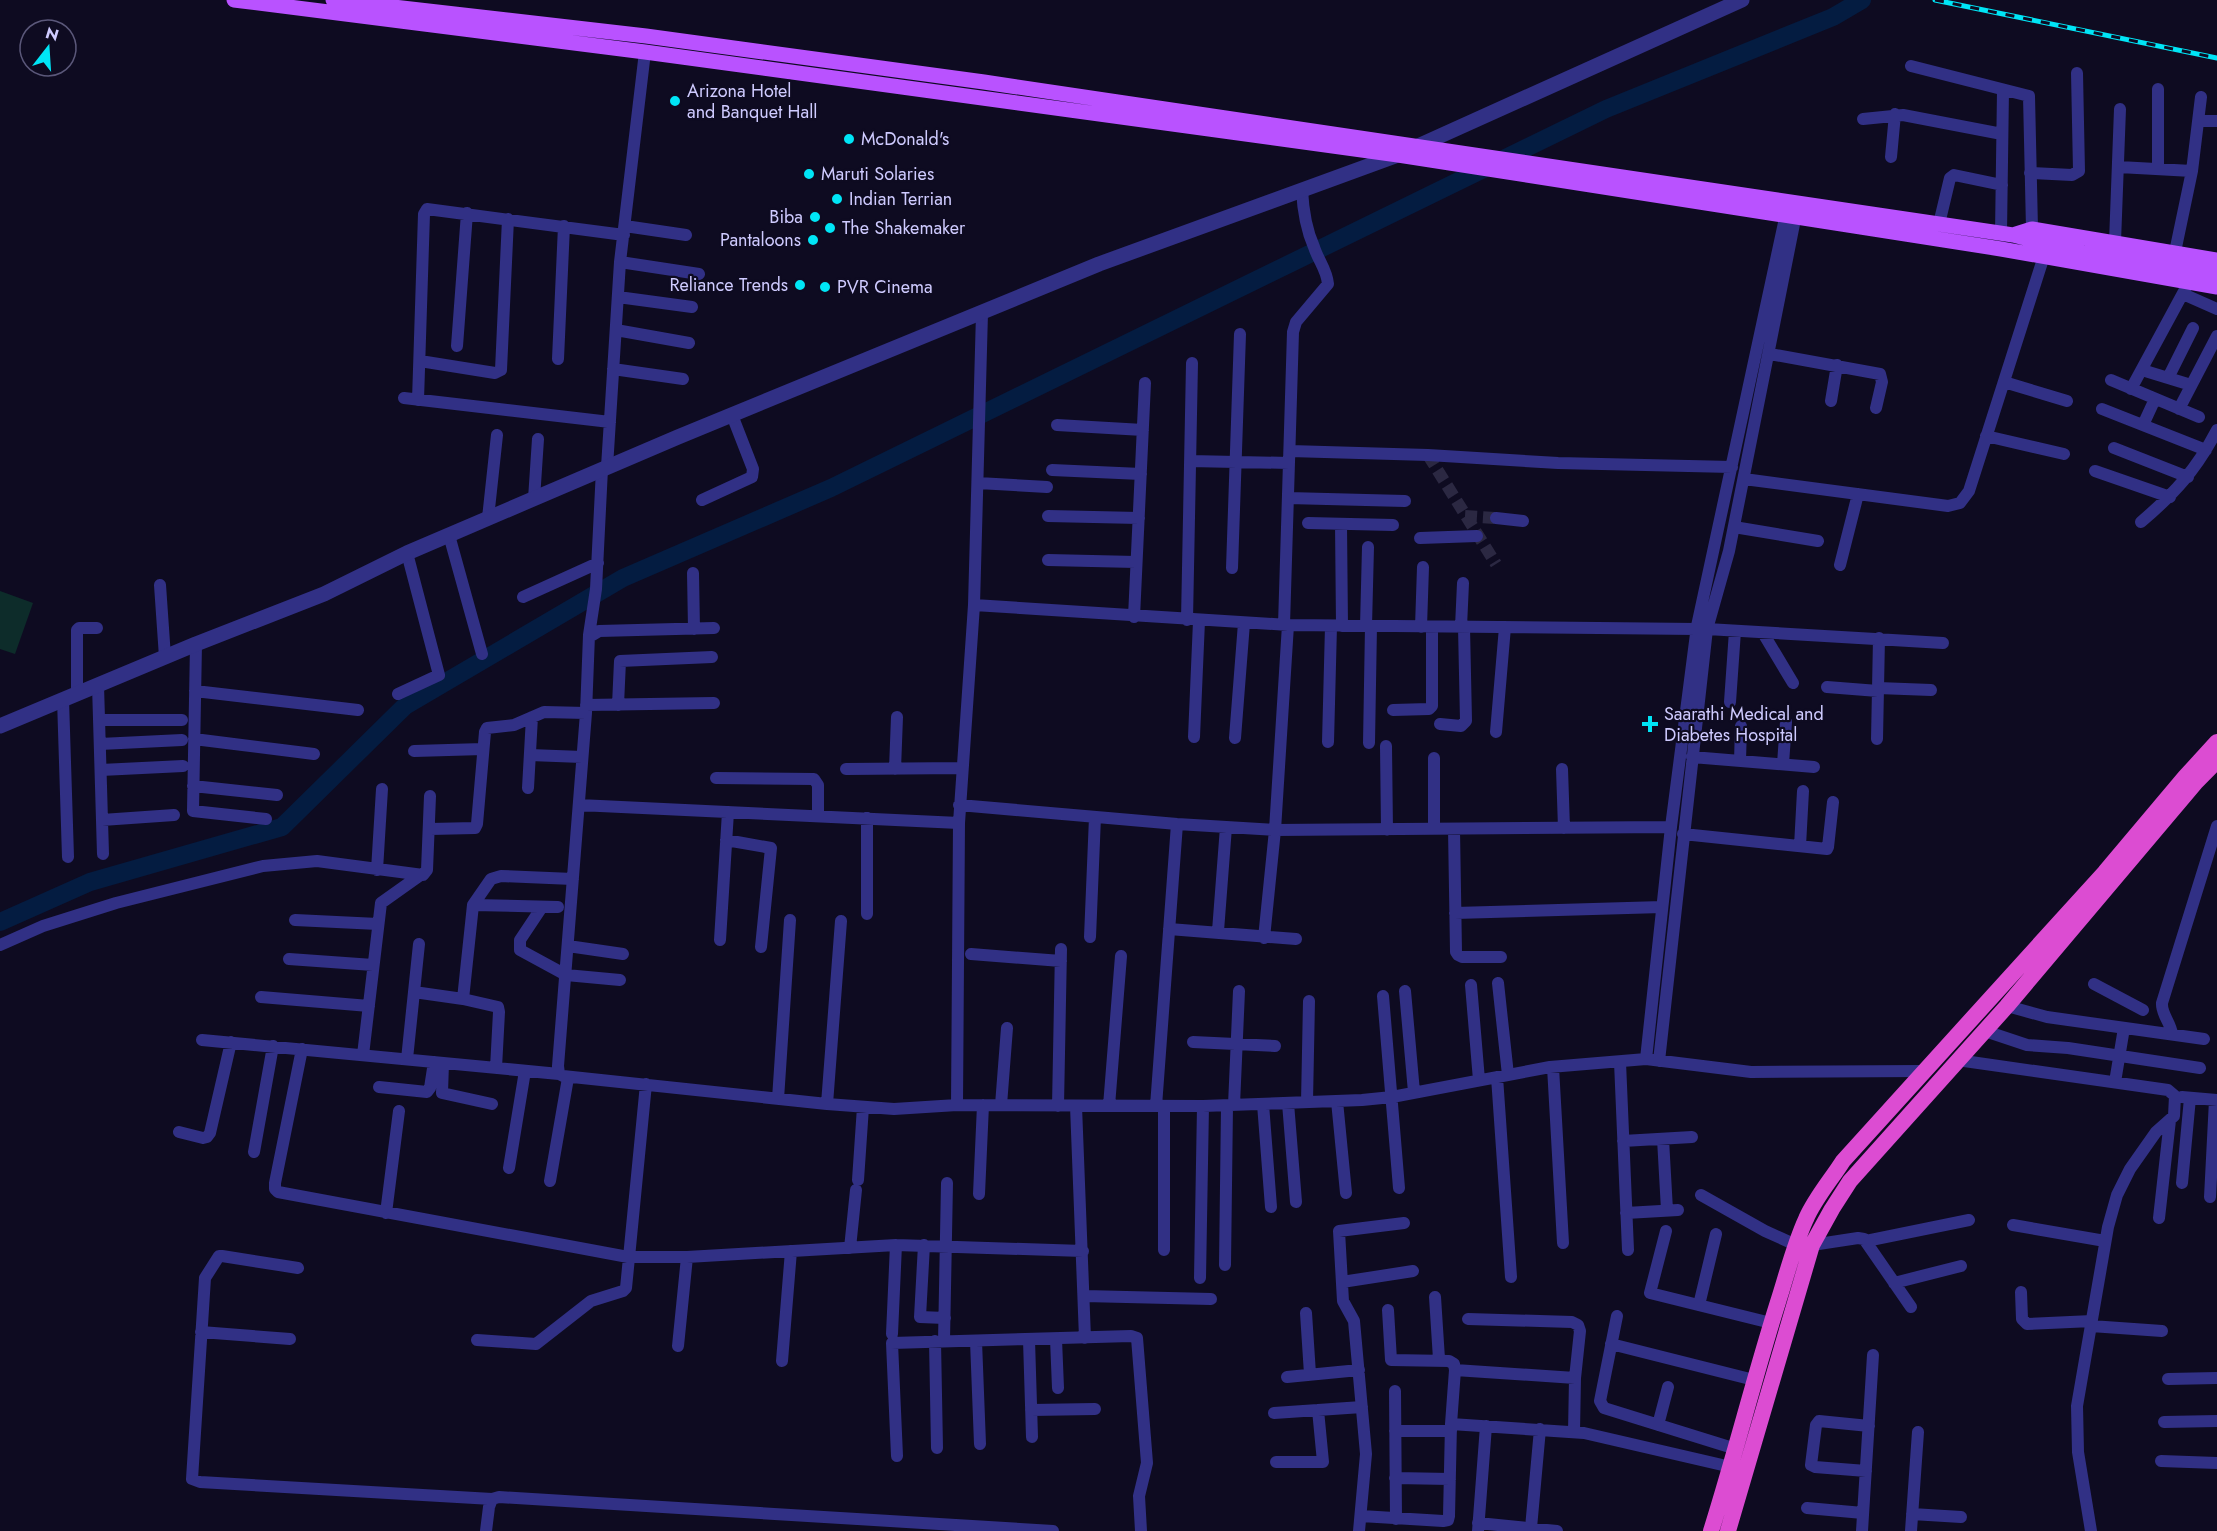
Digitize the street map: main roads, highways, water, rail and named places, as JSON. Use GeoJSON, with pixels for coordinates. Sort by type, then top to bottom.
{"type":"FeatureCollection","features":[{"type":"Feature","properties":{"kind":"highway"},"geometry":{"type":"LineString","coordinates":[[1728,1531],[1804,1245],[1806,1218],[1843,1161],[2105,872],[2217,742]]}},
{"type":"Feature","properties":{"kind":"highway"},"geometry":{"type":"LineString","coordinates":[[1711,1531],[1771,1323],[1804,1245],[1850,1181],[2007,1006],[2196,782],[2217,761]]}},
{"type":"Feature","properties":{"kind":"main road"},"geometry":{"type":"LineString","coordinates":[[234,0],[645,52],[1398,155],[1479,162],[1792,209],[2044,256],[2186,288],[2217,287]]}},
{"type":"Feature","properties":{"kind":"main road"},"geometry":{"type":"LineString","coordinates":[[333,0],[646,36],[1006,85],[1415,147],[1479,162]]}},
{"type":"Feature","properties":{"kind":"main road"},"geometry":{"type":"LineString","coordinates":[[832,78],[834,62]]}},
{"type":"Feature","properties":{"kind":"main road"},"geometry":{"type":"LineString","coordinates":[[1792,209],[1939,224],[2007,234],[2084,253],[2217,272]]}},
{"type":"Feature","properties":{"kind":"main road"},"geometry":{"type":"LineString","coordinates":[[2007,234],[2032,229],[2217,260]]}},
{"type":"Feature","properties":{"kind":"waterway"},"geometry":{"type":"LineString","coordinates":[[0,922],[90,882],[282,827],[405,706],[623,578],[831,488],[1606,109],[1833,17],[1862,0]]}},
{"type":"Feature","properties":{"kind":"tunnel"},"geometry":{"type":"LineString","coordinates":[[1428,455],[1496,564]]}},
{"type":"Feature","properties":{"kind":"tunnel"},"geometry":{"type":"LineString","coordinates":[[1465,516],[1496,518]]}},
{"type":"Feature","properties":{"kind":"railway"},"geometry":{"type":"LineString","coordinates":[[1935,0],[2217,58]]}},
{"type":"Feature","properties":{"kind":"place","name":"Arizona Hotel and Banquet Hall"},"geometry":{"type":"Point","coordinates":[675,101]}},
{"type":"Feature","properties":{"kind":"place","name":"McDonald's"},"geometry":{"type":"Point","coordinates":[849,139]}},
{"type":"Feature","properties":{"kind":"place","name":"Maruti Solaries"},"geometry":{"type":"Point","coordinates":[809,174]}},
{"type":"Feature","properties":{"kind":"place","name":"Indian Terrian"},"geometry":{"type":"Point","coordinates":[837,199]}},
{"type":"Feature","properties":{"kind":"place","name":"Biba"},"geometry":{"type":"Point","coordinates":[815,217]}},
{"type":"Feature","properties":{"kind":"place","name":"The Shakemaker"},"geometry":{"type":"Point","coordinates":[830,228]}},
{"type":"Feature","properties":{"kind":"place","name":"Pantaloons"},"geometry":{"type":"Point","coordinates":[813,240]}},
{"type":"Feature","properties":{"kind":"place","name":"Reliance Trends"},"geometry":{"type":"Point","coordinates":[800,285]}},
{"type":"Feature","properties":{"kind":"place","name":"PVR Cinema"},"geometry":{"type":"Point","coordinates":[825,287]}},
{"type":"Feature","properties":{"kind":"place","name":"Saarathi Medical and Diabetes Hospital"},"geometry":{"type":"Point","coordinates":[1650,724]}}]}
